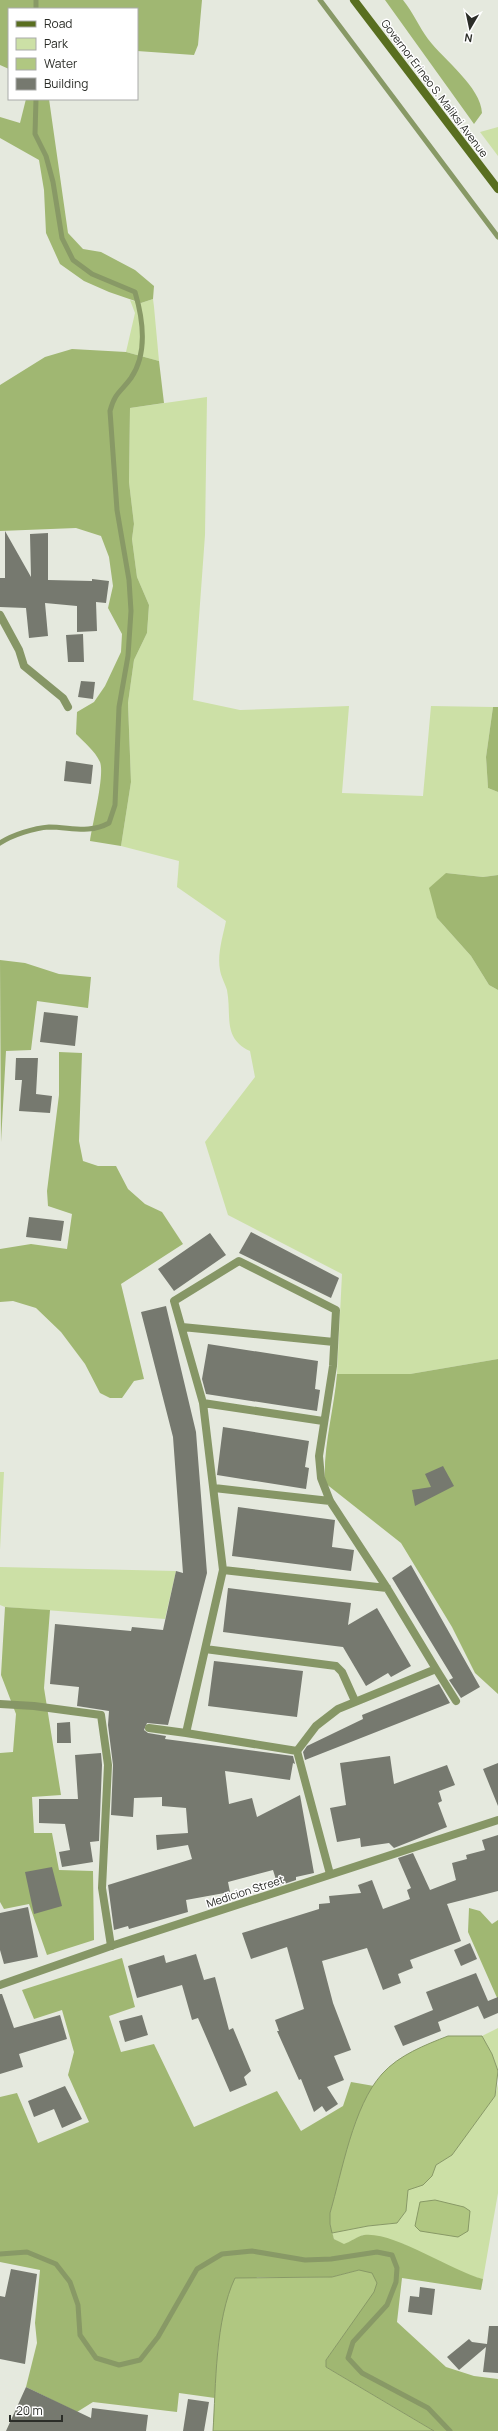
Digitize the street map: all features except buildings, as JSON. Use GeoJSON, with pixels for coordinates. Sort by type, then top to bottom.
{"type":"FeatureCollection","features":[{"type":"Feature","properties":{"kind":"main road","name":"Governor Erineo S. Maliksi Avenue"},"geometry":{"type":"LineString","coordinates":[[354,0],[498,189]]}},
{"type":"Feature","properties":{"kind":"street"},"geometry":{"type":"LineString","coordinates":[[0,615],[19,650],[24,666],[62,698],[68,707]]}},
{"type":"Feature","properties":{"kind":"street"},"geometry":{"type":"LineString","coordinates":[[186,1733],[223,1570],[203,1403],[174,1301],[239,1261],[336,1310],[333,1366],[323,1421],[319,1456],[320,1478],[330,1500],[387,1588],[456,1701]]}},
{"type":"Feature","properties":{"kind":"street"},"geometry":{"type":"LineString","coordinates":[[182,1327],[334,1342]]}},
{"type":"Feature","properties":{"kind":"street"},"geometry":{"type":"LineString","coordinates":[[203,1403],[323,1421]]}},
{"type":"Feature","properties":{"kind":"street"},"geometry":{"type":"LineString","coordinates":[[214,1488],[330,1500]]}},
{"type":"Feature","properties":{"kind":"street"},"geometry":{"type":"LineString","coordinates":[[223,1570],[387,1588]]}},
{"type":"Feature","properties":{"kind":"street"},"geometry":{"type":"LineString","coordinates":[[205,1649],[336,1666],[342,1672],[355,1701]]}},
{"type":"Feature","properties":{"kind":"street"},"geometry":{"type":"LineString","coordinates":[[297,1751],[316,1726],[338,1709],[436,1669]]}},
{"type":"Feature","properties":{"kind":"street"},"geometry":{"type":"LineString","coordinates":[[0,1704],[34,1706],[102,1714],[108,1765],[102,1888],[111,1946]]}},
{"type":"Feature","properties":{"kind":"street"},"geometry":{"type":"LineString","coordinates":[[149,1728],[297,1751]]}},
{"type":"Feature","properties":{"kind":"street"},"geometry":{"type":"LineString","coordinates":[[297,1751],[330,1874]]}},
{"type":"Feature","properties":{"kind":"street","name":"Medicion Street"},"geometry":{"type":"LineString","coordinates":[[0,1985],[111,1946],[498,1820]]}},
{"type":"Feature","properties":{"kind":"green space"},"geometry":{"type":"Polygon","coordinates":[[[498,127],[498,156],[480,132],[498,127]]]}},
{"type":"Feature","properties":{"kind":"green space"},"geometry":{"type":"Polygon","coordinates":[[[153,299],[159,361],[126,352],[135,313],[130,300],[141,303],[153,299]]]}},
{"type":"Feature","properties":{"kind":"green space"},"geometry":{"type":"Polygon","coordinates":[[[207,397],[205,535],[193,700],[240,710],[349,706],[342,793],[423,796],[431,706],[493,707],[486,757],[488,788],[498,792],[498,875],[483,877],[446,873],[437,918],[471,956],[489,985],[498,990],[498,1359],[410,1374],[337,1374],[342,1274],[228,1215],[205,1142],[255,1077],[250,1051],[241,1046],[235,1040],[230,1025],[227,990],[221,975],[219,964],[226,921],[177,887],[179,861],[121,846],[131,782],[128,703],[134,660],[147,633],[149,605],[137,577],[132,539],[134,524],[129,482],[130,408],[207,397]]]}},
{"type":"Feature","properties":{"kind":"green space"},"geometry":{"type":"Polygon","coordinates":[[[0,1472],[4,1472],[0,1550],[0,1472]]]}},
{"type":"Feature","properties":{"kind":"green space"},"geometry":{"type":"Polygon","coordinates":[[[0,1567],[176,1571],[165,1619],[5,1607],[0,1605],[0,1567]]]}},
{"type":"Feature","properties":{"kind":"green space"},"geometry":{"type":"Polygon","coordinates":[[[498,2028],[498,2071],[492,2054],[482,2036],[498,2028]]]}},
{"type":"Feature","properties":{"kind":"green space"},"geometry":{"type":"Polygon","coordinates":[[[498,2084],[498,2193],[483,2279],[466,2275],[403,2244],[363,2235],[344,2245],[334,2239],[332,2233],[368,2226],[397,2223],[406,2211],[408,2190],[432,2176],[436,2165],[452,2155],[495,2096],[498,2084]]]}},
{"type":"Feature","properties":{"kind":"shaded area"},"geometry":{"type":"Polygon","coordinates":[[[0,0],[202,0],[198,45],[194,55],[138,51],[138,8],[8,8],[8,69],[0,65],[0,0]]]}},
{"type":"Feature","properties":{"kind":"shaded area"},"geometry":{"type":"Polygon","coordinates":[[[385,0],[403,0],[428,39],[469,84],[480,103],[482,113],[474,124],[385,0]]]}},
{"type":"Feature","properties":{"kind":"shaded area"},"geometry":{"type":"Polygon","coordinates":[[[26,100],[49,100],[68,233],[83,249],[101,252],[135,270],[154,286],[153,299],[141,303],[109,292],[84,281],[60,264],[46,233],[44,190],[39,160],[0,138],[0,117],[20,123],[26,100]]]}},
{"type":"Feature","properties":{"kind":"shaded area"},"geometry":{"type":"Polygon","coordinates":[[[72,349],[126,352],[159,361],[164,403],[130,408],[129,482],[134,524],[132,539],[137,577],[149,605],[147,633],[134,660],[128,703],[131,782],[121,846],[90,841],[100,788],[101,768],[100,762],[95,754],[76,734],[77,712],[94,702],[105,686],[121,652],[122,634],[108,608],[113,586],[109,557],[101,536],[76,528],[0,531],[0,385],[45,357],[72,349]]]}},
{"type":"Feature","properties":{"kind":"shaded area"},"geometry":{"type":"Polygon","coordinates":[[[493,707],[498,707],[498,792],[488,788],[486,757],[493,707]]]}},
{"type":"Feature","properties":{"kind":"shaded area"},"geometry":{"type":"Polygon","coordinates":[[[446,873],[483,877],[498,875],[498,990],[489,985],[471,956],[437,918],[429,888],[446,873]]]}},
{"type":"Feature","properties":{"kind":"shaded area"},"geometry":{"type":"Polygon","coordinates":[[[0,960],[25,963],[59,974],[91,977],[88,1008],[37,1001],[31,1050],[6,1051],[1,1142],[0,960]]]}},
{"type":"Feature","properties":{"kind":"shaded area"},"geometry":{"type":"Polygon","coordinates":[[[59,1052],[82,1053],[79,1141],[83,1161],[98,1166],[116,1166],[128,1189],[145,1204],[162,1212],[183,1244],[121,1284],[144,1379],[134,1381],[122,1398],[110,1398],[100,1393],[85,1364],[61,1332],[36,1308],[13,1301],[0,1302],[0,1249],[31,1244],[67,1249],[72,1214],[48,1206],[47,1191],[59,1095],[59,1052]]]}},
{"type":"Feature","properties":{"kind":"shaded area"},"geometry":{"type":"Polygon","coordinates":[[[498,1359],[498,1694],[475,1673],[452,1627],[401,1543],[325,1483],[325,1469],[327,1442],[337,1374],[410,1374],[498,1359]]]}},
{"type":"Feature","properties":{"kind":"shaded area"},"geometry":{"type":"Polygon","coordinates":[[[5,1607],[50,1610],[44,1688],[61,1795],[32,1797],[34,1833],[52,1833],[59,1870],[93,1871],[94,1940],[47,1955],[29,1904],[4,1909],[0,1902],[0,1753],[13,1752],[16,1714],[1,1675],[5,1607]]]}},
{"type":"Feature","properties":{"kind":"shaded area"},"geometry":{"type":"Polygon","coordinates":[[[469,1908],[480,1911],[492,1924],[498,1920],[498,2000],[468,1932],[469,1908]]]}},
{"type":"Feature","properties":{"kind":"shaded area"},"geometry":{"type":"Polygon","coordinates":[[[122,1958],[135,2007],[109,2016],[121,2052],[154,2044],[194,2127],[277,2091],[301,2131],[343,2106],[351,2082],[374,2086],[361,2110],[330,2213],[330,2224],[334,2239],[344,2244],[364,2235],[376,2235],[406,2245],[455,2268],[483,2279],[481,2290],[402,2278],[397,2322],[446,2367],[474,2376],[498,2379],[498,2431],[434,2431],[326,2367],[326,2360],[365,2304],[359,2270],[332,2277],[257,2277],[218,2347],[215,2398],[179,2393],[177,2412],[93,2402],[77,2412],[26,2387],[37,2343],[35,2323],[40,2270],[0,2262],[0,2097],[17,2093],[38,2143],[89,2122],[68,2075],[74,2052],[62,2010],[34,2019],[22,1990],[122,1958]]]}},
{"type":"Feature","properties":{"kind":"water"},"geometry":{"type":"Polygon","coordinates":[[[448,2036],[482,2036],[492,2054],[498,2071],[495,2096],[452,2155],[436,2165],[432,2176],[423,2185],[408,2190],[406,2211],[397,2223],[368,2226],[332,2233],[330,2213],[344,2159],[363,2103],[372,2087],[382,2074],[396,2061],[421,2047],[448,2036]]]}},
{"type":"Feature","properties":{"kind":"water"},"geometry":{"type":"Polygon","coordinates":[[[435,2200],[464,2207],[470,2211],[468,2231],[458,2237],[420,2231],[415,2226],[420,2202],[435,2200]]]}},
{"type":"Feature","properties":{"kind":"water"},"geometry":{"type":"Polygon","coordinates":[[[359,2270],[372,2273],[377,2283],[374,2292],[326,2360],[326,2367],[434,2431],[213,2431],[220,2333],[228,2295],[235,2278],[332,2277],[359,2270]]]}},
{"type":"Feature","properties":{"kind":"waterway"},"geometry":{"type":"LineString","coordinates":[[36,0],[36,8]]}},
{"type":"Feature","properties":{"kind":"waterway"},"geometry":{"type":"LineString","coordinates":[[320,0],[498,237]]}},
{"type":"Feature","properties":{"kind":"waterway"},"geometry":{"type":"LineString","coordinates":[[0,843],[23,832],[37,829],[49,827],[87,829],[109,823],[115,805],[119,707],[128,656],[131,611],[129,580],[117,510],[110,411],[116,396],[131,378],[140,358],[142,347],[142,324],[140,313],[135,292],[92,274],[73,260],[62,238],[53,182],[46,156],[35,134],[36,100]]}},
{"type":"Feature","properties":{"kind":"waterway"},"geometry":{"type":"LineString","coordinates":[[0,2254],[27,2252],[56,2264],[70,2282],[78,2305],[80,2335],[96,2358],[119,2365],[140,2360],[158,2337],[197,2269],[222,2254],[252,2251],[305,2260],[331,2259],[377,2252],[392,2255],[397,2268],[396,2282],[387,2305],[353,2342],[348,2358],[362,2373],[428,2408],[450,2431]]}}]}
